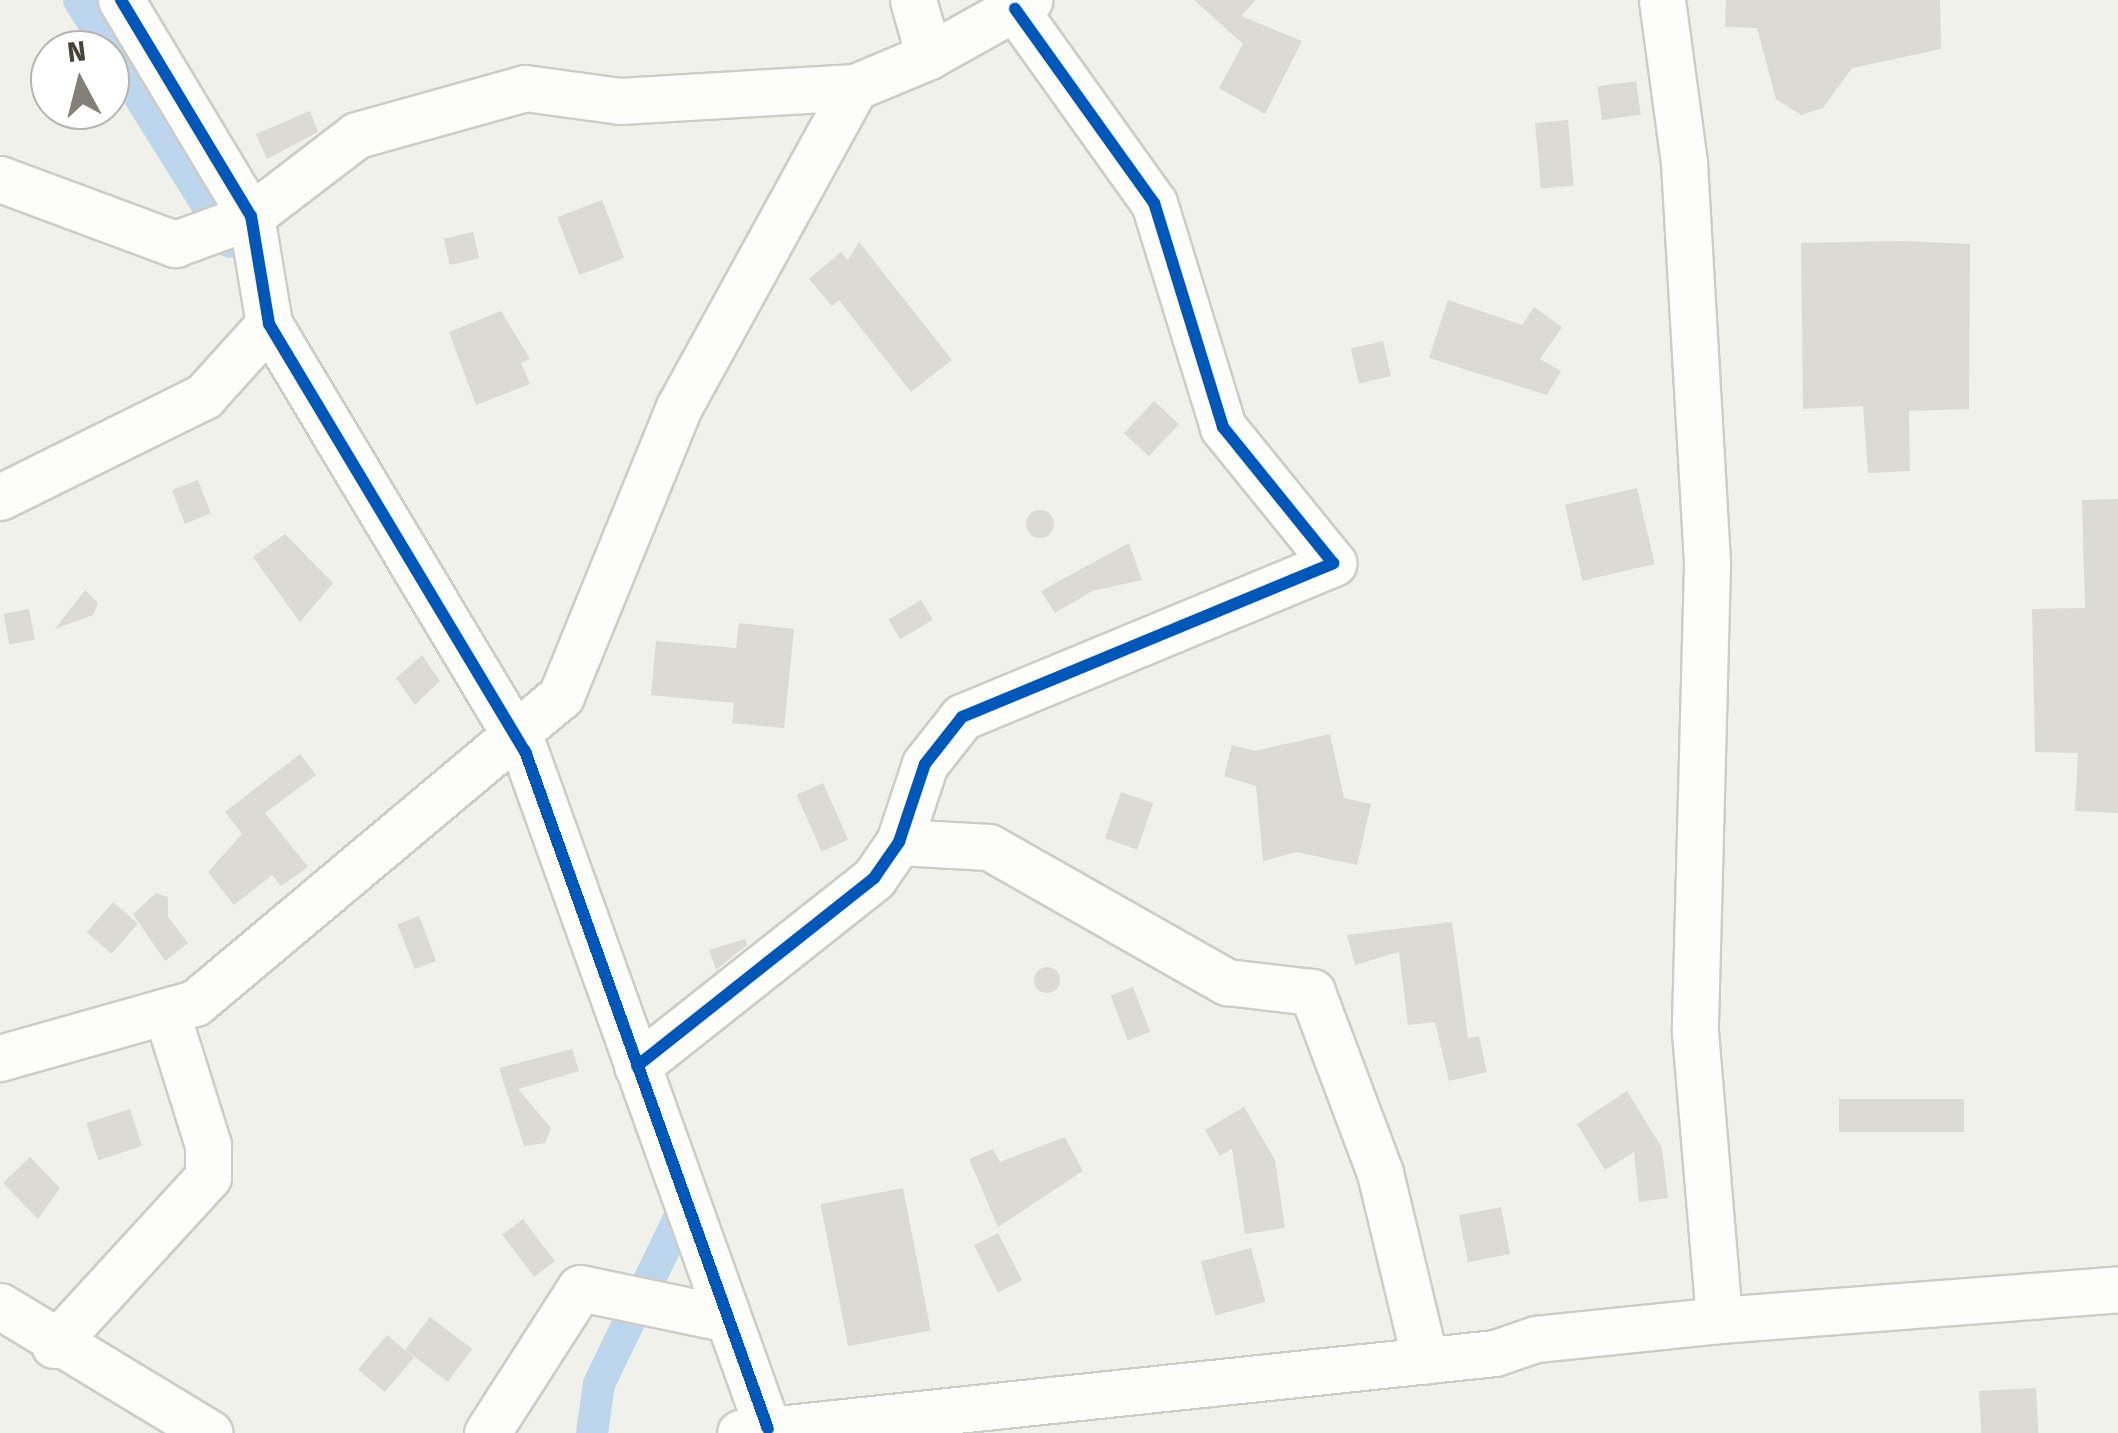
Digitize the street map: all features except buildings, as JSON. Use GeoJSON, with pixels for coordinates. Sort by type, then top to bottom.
{"type":"FeatureCollection","features":[{"type":"Feature","properties":{"kind":"street"},"geometry":{"type":"LineString","coordinates":[[121,0],[251,216],[269,324],[513,731],[728,1319],[753,1431],[1424,1360],[1495,1354],[1540,1362],[1776,1331],[2118,1305]]}},
{"type":"Feature","properties":{"kind":"street"},"geometry":{"type":"LineString","coordinates":[[913,0],[929,56]]}},
{"type":"Feature","properties":{"kind":"street"},"geometry":{"type":"LineString","coordinates":[[1662,0],[1684,163],[1707,565],[1695,1032],[1719,1320]]}},
{"type":"Feature","properties":{"kind":"street"},"geometry":{"type":"LineString","coordinates":[[0,178],[162,243],[251,216],[357,135],[525,88],[620,101],[855,87],[929,56],[1022,4],[1154,203],[1224,426],[1333,563],[962,717],[925,764],[899,842],[874,878],[637,1066]]}},
{"type":"Feature","properties":{"kind":"street"},"geometry":{"type":"LineString","coordinates":[[0,1058],[167,1014],[223,984],[572,677],[679,407],[855,87]]}},
{"type":"Feature","properties":{"kind":"street"},"geometry":{"type":"LineString","coordinates":[[0,497],[204,396],[269,324]]}},
{"type":"Feature","properties":{"kind":"street"},"geometry":{"type":"LineString","coordinates":[[899,842],[989,847],[1226,982],[1312,992],[1380,1173],[1424,1360]]}},
{"type":"Feature","properties":{"kind":"street"},"geometry":{"type":"LineString","coordinates":[[54,1345],[208,1178],[208,1145],[167,1014]]}},
{"type":"Feature","properties":{"kind":"street"},"geometry":{"type":"LineString","coordinates":[[488,1433],[580,1288],[728,1319]]}},
{"type":"Feature","properties":{"kind":"street"},"geometry":{"type":"LineString","coordinates":[[1990,1312],[2118,1290]]}},
{"type":"Feature","properties":{"kind":"street"},"geometry":{"type":"LineString","coordinates":[[0,1306],[54,1345],[210,1433]]}},
{"type":"Feature","properties":{"kind":"street"},"geometry":{"type":"LineString","coordinates":[[1495,1354],[1536,1339],[1719,1320],[1776,1331]]}},
{"type":"Feature","properties":{"kind":"waterway"},"geometry":{"type":"LineString","coordinates":[[79,0],[230,242]]}},
{"type":"Feature","properties":{"kind":"waterway"},"geometry":{"type":"LineString","coordinates":[[592,1433],[599,1384],[683,1210],[680,1189]]}},
{"type":"Feature","properties":{"kind":"cycle path"},"geometry":{"type":"LineString","coordinates":[[121,0],[251,216],[269,324],[525,751],[768,1429]]}},
{"type":"Feature","properties":{"kind":"cycle path"},"geometry":{"type":"LineString","coordinates":[[637,1066],[874,878],[899,842],[925,764],[962,717],[1333,563],[1223,427],[1154,203],[1015,9]]}}]}
